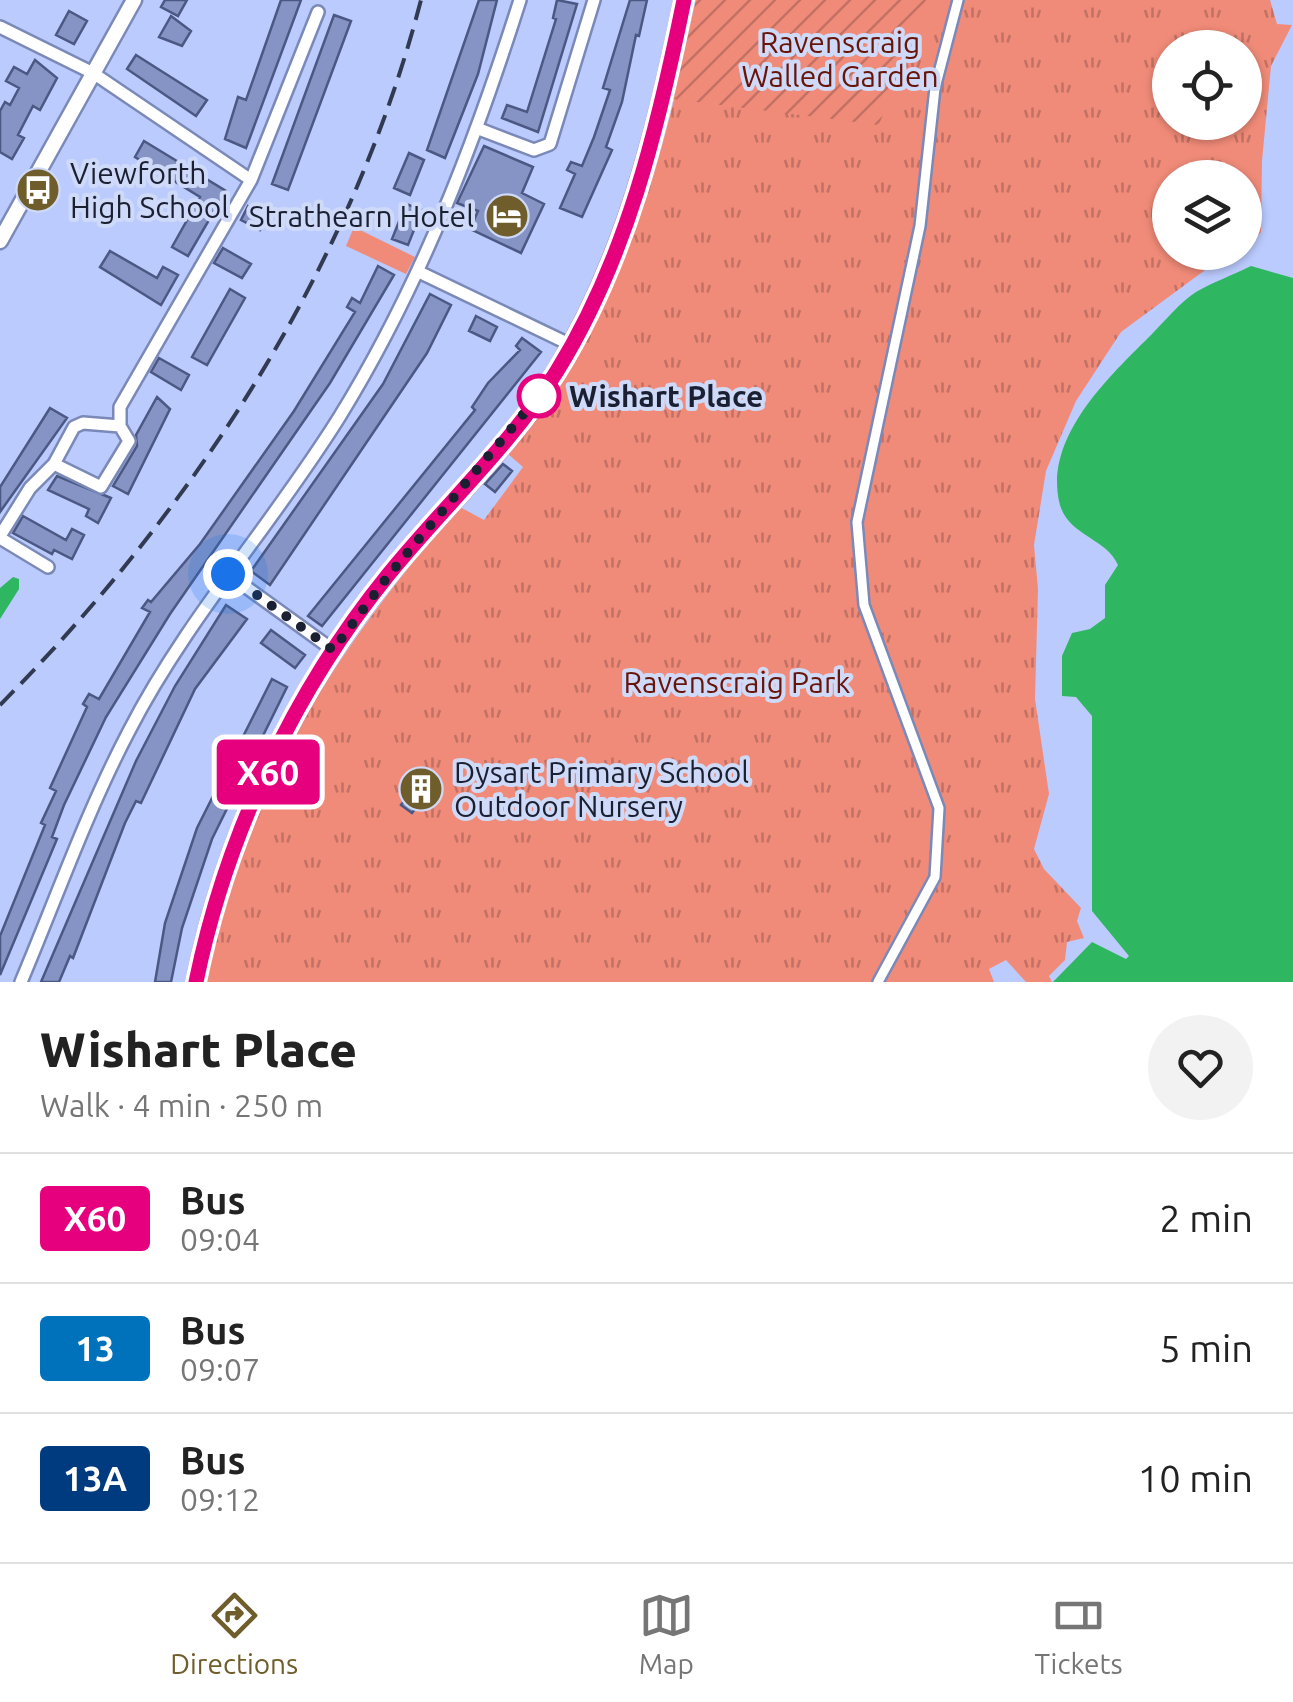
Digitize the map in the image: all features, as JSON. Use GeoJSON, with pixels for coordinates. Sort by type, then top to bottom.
{"type":"FeatureCollection","features":[{"type":"Feature","properties":{"kind":"main road"},"geometry":{"type":"LineString","coordinates":[[196,982],[211,916],[237,842],[273,760],[333,650],[388,576],[523,417],[571,345],[628,222],[668,77],[684,0]]}},
{"type":"Feature","properties":{"kind":"street"},"geometry":{"type":"LineString","coordinates":[[0,241],[134,0]]}},
{"type":"Feature","properties":{"kind":"street"},"geometry":{"type":"LineString","coordinates":[[21,982],[128,733],[166,665],[340,417],[419,272],[479,129],[520,0]]}},
{"type":"Feature","properties":{"kind":"street"},"geometry":{"type":"LineString","coordinates":[[479,129],[534,150],[550,144],[594,0]]}},
{"type":"Feature","properties":{"kind":"street"},"geometry":{"type":"LineString","coordinates":[[878,982],[935,877],[939,808],[864,605],[858,522],[920,226],[935,88],[958,0]]}},
{"type":"Feature","properties":{"kind":"street"},"geometry":{"type":"LineString","coordinates":[[54,464],[102,487],[129,441],[120,426],[120,408],[251,180],[318,12]]}},
{"type":"Feature","properties":{"kind":"street"},"geometry":{"type":"LineString","coordinates":[[0,28],[94,74],[251,180]]}},
{"type":"Feature","properties":{"kind":"street"},"geometry":{"type":"LineString","coordinates":[[419,272],[571,345]]}},
{"type":"Feature","properties":{"kind":"street"},"geometry":{"type":"LineString","coordinates":[[48,567],[0,537],[30,488],[54,464],[74,427],[82,423],[120,426]]}},
{"type":"Feature","properties":{"kind":"street"},"geometry":{"type":"LineString","coordinates":[[228,574],[333,650]]}},
{"type":"Feature","properties":{"kind":"green space","name":"Ravenscraig Park"},"geometry":{"type":"Polygon","coordinates":[[[696,0],[1270,0],[1277,24],[1292,25],[1271,66],[1262,161],[1152,160],[1152,270],[1205,270],[1121,332],[1076,401],[1046,471],[1034,545],[1038,589],[1035,699],[1049,794],[1034,849],[1044,869],[1081,908],[1077,921],[1084,938],[1067,942],[1065,960],[1049,976],[1052,982],[1026,982],[1006,960],[989,969],[994,982],[207,982],[220,916],[241,852],[299,727],[375,611],[460,507],[484,520],[523,467],[507,453],[546,405],[608,298],[632,240],[669,121],[696,0]]]}},
{"type":"Feature","properties":{"kind":"green space","name":"Ravenscraig Walled Garden"},"geometry":{"type":"Polygon","coordinates":[[[696,0],[926,0],[879,125],[673,99],[696,0]]]}},
{"type":"Feature","properties":{"kind":"green space"},"geometry":{"type":"Polygon","coordinates":[[[354,227],[415,257],[406,274],[346,246],[354,227]]]}},
{"type":"Feature","properties":{"kind":"shaded area"},"geometry":{"type":"Polygon","coordinates":[[[1262,269],[1293,278],[1293,982],[1053,982],[1092,942],[1126,959],[1129,956],[1092,911],[1092,716],[1076,697],[1062,696],[1062,656],[1072,633],[1090,629],[1105,618],[1105,585],[1118,565],[1105,548],[1069,522],[1063,513],[1057,477],[1062,453],[1071,430],[1101,387],[1178,306],[1203,288],[1242,270],[1262,269]]]}},
{"type":"Feature","properties":{"kind":"shaded area"},"geometry":{"type":"Polygon","coordinates":[[[13,577],[19,579],[19,589],[0,619],[0,588],[13,577]]]}},
{"type":"Feature","properties":{"kind":"building"},"geometry":{"type":"Polygon","coordinates":[[[165,0],[187,0],[178,16],[161,7],[165,0]]]}},
{"type":"Feature","properties":{"kind":"building"},"geometry":{"type":"Polygon","coordinates":[[[281,0],[301,0],[246,148],[225,139],[238,97],[246,100],[281,0]]]}},
{"type":"Feature","properties":{"kind":"building"},"geometry":{"type":"Polygon","coordinates":[[[479,0],[497,0],[478,74],[445,158],[427,150],[479,0]]]}},
{"type":"Feature","properties":{"kind":"building"},"geometry":{"type":"Polygon","coordinates":[[[557,0],[577,4],[538,132],[502,118],[507,105],[527,112],[556,19],[553,18],[557,0]]]}},
{"type":"Feature","properties":{"kind":"building"},"geometry":{"type":"Polygon","coordinates":[[[630,0],[647,0],[622,102],[606,147],[612,150],[582,217],[560,208],[575,174],[567,170],[571,162],[582,166],[594,137],[610,90],[603,88],[630,0]]]}},
{"type":"Feature","properties":{"kind":"building"},"geometry":{"type":"Polygon","coordinates":[[[69,11],[87,21],[74,44],[56,35],[69,11]]]}},
{"type":"Feature","properties":{"kind":"building"},"geometry":{"type":"Polygon","coordinates":[[[334,15],[351,21],[288,190],[272,184],[334,15]]]}},
{"type":"Feature","properties":{"kind":"building"},"geometry":{"type":"Polygon","coordinates":[[[171,16],[191,31],[182,46],[159,37],[171,16]]]}},
{"type":"Feature","properties":{"kind":"building"},"geometry":{"type":"Polygon","coordinates":[[[136,55],[207,100],[196,116],[127,69],[136,55]]]}},
{"type":"Feature","properties":{"kind":"building"},"geometry":{"type":"Polygon","coordinates":[[[35,60],[57,78],[40,110],[33,106],[18,135],[24,138],[12,159],[0,152],[0,111],[5,102],[10,105],[19,88],[6,81],[14,67],[27,74],[35,60]]]}},
{"type":"Feature","properties":{"kind":"building"},"geometry":{"type":"Polygon","coordinates":[[[144,141],[226,191],[188,256],[172,247],[200,197],[135,157],[144,141]]]}},
{"type":"Feature","properties":{"kind":"building"},"geometry":{"type":"Polygon","coordinates":[[[484,146],[533,167],[522,193],[544,204],[521,253],[470,229],[478,211],[457,203],[484,146]]]}},
{"type":"Feature","properties":{"kind":"building"},"geometry":{"type":"Polygon","coordinates":[[[409,153],[424,160],[410,195],[394,188],[409,153]]]}},
{"type":"Feature","properties":{"kind":"building"},"geometry":{"type":"Polygon","coordinates":[[[406,204],[422,210],[408,245],[392,239],[406,204]]]}},
{"type":"Feature","properties":{"kind":"building"},"geometry":{"type":"Polygon","coordinates":[[[248,206],[268,216],[260,230],[241,220],[248,206]]]}},
{"type":"Feature","properties":{"kind":"building"},"geometry":{"type":"Polygon","coordinates":[[[223,248],[251,264],[242,278],[214,263],[223,248]]]}},
{"type":"Feature","properties":{"kind":"building"},"geometry":{"type":"Polygon","coordinates":[[[110,251],[157,278],[163,267],[178,275],[161,305],[100,267],[110,251]]]}},
{"type":"Feature","properties":{"kind":"building"},"geometry":{"type":"Polygon","coordinates":[[[378,266],[394,275],[330,383],[170,614],[106,717],[64,805],[52,837],[57,839],[0,975],[0,936],[45,825],[41,823],[56,791],[50,788],[87,707],[83,704],[89,694],[99,699],[150,612],[142,608],[200,544],[294,411],[355,312],[347,307],[352,298],[360,303],[378,266]]]}},
{"type":"Feature","properties":{"kind":"building"},"geometry":{"type":"Polygon","coordinates":[[[230,289],[245,298],[207,365],[192,357],[230,289]]]}},
{"type":"Feature","properties":{"kind":"building"},"geometry":{"type":"Polygon","coordinates":[[[430,294],[451,305],[427,353],[270,585],[251,571],[383,384],[430,294]]]}},
{"type":"Feature","properties":{"kind":"building"},"geometry":{"type":"Polygon","coordinates":[[[476,316],[497,327],[490,341],[469,331],[476,316]]]}},
{"type":"Feature","properties":{"kind":"building"},"geometry":{"type":"Polygon","coordinates":[[[522,338],[541,352],[322,626],[308,616],[475,410],[472,407],[488,383],[520,350],[516,346],[522,338]]]}},
{"type":"Feature","properties":{"kind":"building"},"geometry":{"type":"Polygon","coordinates":[[[159,358],[189,375],[181,390],[151,372],[159,358]]]}},
{"type":"Feature","properties":{"kind":"building"},"geometry":{"type":"Polygon","coordinates":[[[157,397],[170,409],[128,494],[113,486],[137,446],[136,435],[157,397]]]}},
{"type":"Feature","properties":{"kind":"building"},"geometry":{"type":"Polygon","coordinates":[[[50,408],[67,418],[0,512],[0,487],[50,408]]]}},
{"type":"Feature","properties":{"kind":"building"},"geometry":{"type":"Polygon","coordinates":[[[503,464],[512,471],[495,492],[485,484],[503,464]]]}},
{"type":"Feature","properties":{"kind":"building"},"geometry":{"type":"Polygon","coordinates":[[[57,476],[111,498],[98,523],[86,516],[89,509],[48,490],[57,476]]]}},
{"type":"Feature","properties":{"kind":"building"},"geometry":{"type":"Polygon","coordinates":[[[23,516],[66,540],[72,529],[84,535],[72,559],[54,550],[52,554],[13,533],[23,516]]]}},
{"type":"Feature","properties":{"kind":"building"},"geometry":{"type":"Polygon","coordinates":[[[226,605],[247,619],[195,689],[141,803],[136,801],[73,958],[70,956],[59,982],[41,982],[136,761],[175,686],[226,605]]]}},
{"type":"Feature","properties":{"kind":"building"},"geometry":{"type":"Polygon","coordinates":[[[271,630],[305,655],[295,668],[261,643],[271,630]]]}},
{"type":"Feature","properties":{"kind":"building"},"geometry":{"type":"Polygon","coordinates":[[[272,679],[287,687],[212,839],[182,928],[171,982],[155,982],[165,923],[197,828],[272,679]]]}},
{"type":"Feature","properties":{"kind":"building","name":"Dysart Primary School Outdoor Nursery"},"geometry":{"type":"Polygon","coordinates":[[[423,775],[434,783],[423,806],[419,803],[412,813],[401,805],[423,775]]]}},
{"type":"Feature","properties":{"kind":"railway"},"geometry":{"type":"LineString","coordinates":[[0,705],[138,550],[200,467],[257,380],[308,290],[353,196],[391,99],[421,0]]}},
{"type":"Feature","properties":{"kind":"bus line","name":"X60"},"geometry":{"type":"LineString","coordinates":[[196,982],[221,881],[237,842],[273,760],[333,650],[388,576],[542,392],[602,284],[628,222],[668,77],[684,0]]}},
{"type":"Feature","properties":{"kind":"place","name":"Viewforth High School"},"geometry":{"type":"Point","coordinates":[38,190]}},
{"type":"Feature","properties":{"kind":"place","name":"Strathearn Hotel"},"geometry":{"type":"Point","coordinates":[507,216]}},
{"type":"Feature","properties":{"kind":"place","name":"Wishart Place"},"geometry":{"type":"Point","coordinates":[539,396]}},
{"type":"Feature","properties":{"kind":"place","name":"Dysart Primary School Outdoor Nursery"},"geometry":{"type":"Point","coordinates":[421,789]}},
{"type":"Feature","properties":{"kind":"route"},"geometry":{"type":"LineString","coordinates":[[228,574],[333,650],[388,576],[542,392],[539,396]]}}]}
